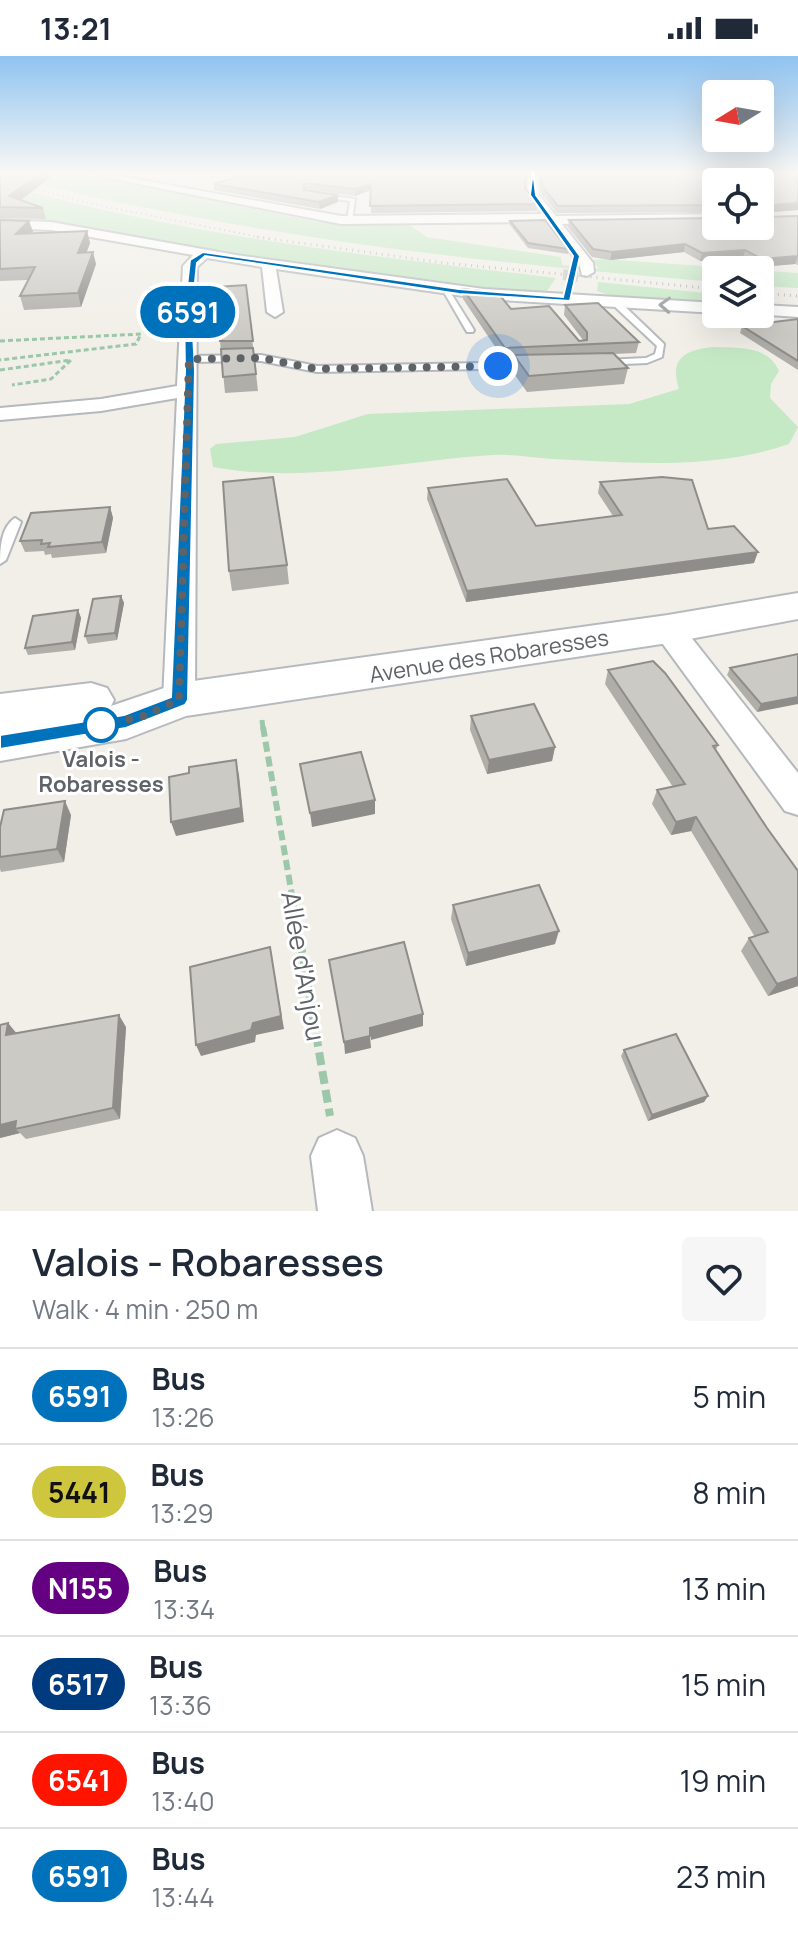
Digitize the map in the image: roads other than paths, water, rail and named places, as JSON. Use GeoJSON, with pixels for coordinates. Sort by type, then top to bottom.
{"type":"FeatureCollection","features":[{"type":"Feature","properties":{"kind":"street"},"geometry":{"type":"LineString","coordinates":[[56,227],[203,254],[544,302],[567,299],[702,307]]}},
{"type":"Feature","properties":{"kind":"street"},"geometry":{"type":"LineString","coordinates":[[556,227],[575,252],[587,300]]}},
{"type":"Feature","properties":{"kind":"street"},"geometry":{"type":"LineString","coordinates":[[179,700],[190,266],[203,254]]}},
{"type":"Feature","properties":{"kind":"street"},"geometry":{"type":"LineString","coordinates":[[271,264],[268,270],[275,312]]}},
{"type":"Feature","properties":{"kind":"street"},"geometry":{"type":"LineString","coordinates":[[567,299],[579,276]]}},
{"type":"Feature","properties":{"kind":"street"},"geometry":{"type":"LineString","coordinates":[[774,311],[798,312]]}},
{"type":"Feature","properties":{"kind":"street"},"geometry":{"type":"LineString","coordinates":[[0,414],[101,405],[188,390]]}},
{"type":"Feature","properties":{"kind":"street","name":"Avenue des Robaresses"},"geometry":{"type":"LineString","coordinates":[[0,742],[126,721],[179,700],[668,629],[798,606]]}},
{"type":"Feature","properties":{"kind":"street"},"geometry":{"type":"LineString","coordinates":[[668,629],[798,800]]}},
{"type":"Feature","properties":{"kind":"street","name":"Avenue des Robaresses"},"geometry":{"type":"LineString","coordinates":[[0,711],[148,694],[179,700]]}},
{"type":"Feature","properties":{"kind":"street"},"geometry":{"type":"LineString","coordinates":[[337,1156],[345,1211]]}},
{"type":"Feature","properties":{"kind":"lane"},"geometry":{"type":"LineString","coordinates":[[444,289],[470,330]]}},
{"type":"Feature","properties":{"kind":"lane"},"geometry":{"type":"LineString","coordinates":[[590,363],[647,360],[659,355],[661,346],[615,302]]}},
{"type":"Feature","properties":{"kind":"lane"},"geometry":{"type":"LineString","coordinates":[[189,359],[261,358],[317,369],[544,364]]}},
{"type":"Feature","properties":{"kind":"lane"},"geometry":{"type":"LineString","coordinates":[[0,560],[15,522]]}},
{"type":"Feature","properties":{"kind":"tunnel"},"geometry":{"type":"LineString","coordinates":[[570,281],[571,270]]}},
{"type":"Feature","properties":{"kind":"railway"},"geometry":{"type":"LineString","coordinates":[[208,227],[263,238]]}},
{"type":"Feature","properties":{"kind":"railway"},"geometry":{"type":"LineString","coordinates":[[257,237],[263,238]]}},
{"type":"Feature","properties":{"kind":"railway"},"geometry":{"type":"LineString","coordinates":[[263,238],[445,263],[702,288]]}},
{"type":"Feature","properties":{"kind":"railway"},"geometry":{"type":"LineString","coordinates":[[263,238],[269,239]]}},
{"type":"Feature","properties":{"kind":"railway"},"geometry":{"type":"LineString","coordinates":[[774,294],[798,296]]}},
{"type":"Feature","properties":{"kind":"place","name":"Valois - Robaresses"},"geometry":{"type":"Point","coordinates":[101,725]}}]}
